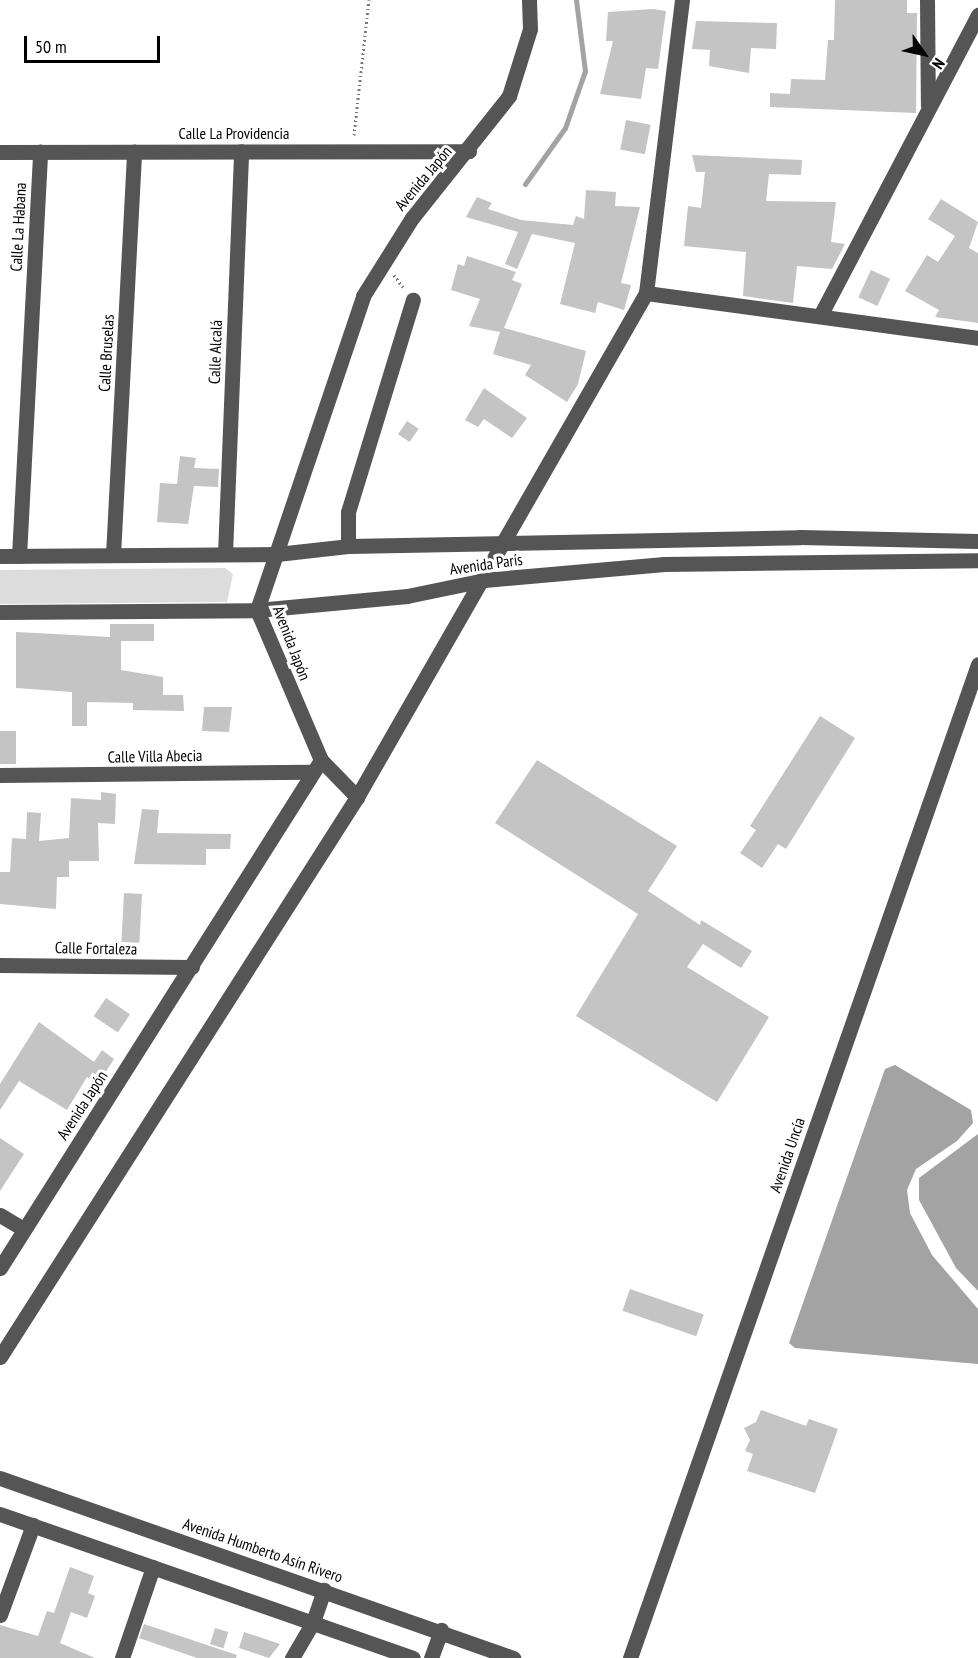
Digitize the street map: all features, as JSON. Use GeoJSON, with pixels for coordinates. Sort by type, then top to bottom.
{"type":"FeatureCollection","features":[{"type":"Feature","properties":{"kind":"street","name":"Avenida Japón"},"geometry":{"type":"LineString","coordinates":[[0,1268],[192,967],[310,772],[321,760],[257,610],[346,335],[384,261],[412,218],[469,151],[509,96],[522,64],[530,29],[529,0]]}},
{"type":"Feature","properties":{"kind":"street"},"geometry":{"type":"LineString","coordinates":[[0,1357],[357,797],[484,579],[497,546],[646,293],[682,0]]}},
{"type":"Feature","properties":{"kind":"street"},"geometry":{"type":"LineString","coordinates":[[927,0],[928,111]]}},
{"type":"Feature","properties":{"kind":"street"},"geometry":{"type":"LineString","coordinates":[[821,314],[978,15]]}},
{"type":"Feature","properties":{"kind":"street","name":"Calle La Providencia"},"geometry":{"type":"LineString","coordinates":[[0,152],[469,151]]}},
{"type":"Feature","properties":{"kind":"street","name":"Calle La Habana"},"geometry":{"type":"LineString","coordinates":[[19,556],[40,152]]}},
{"type":"Feature","properties":{"kind":"street","name":"Calle Bruselas"},"geometry":{"type":"LineString","coordinates":[[113,555],[134,152]]}},
{"type":"Feature","properties":{"kind":"street","name":"Calle Alcalá"},"geometry":{"type":"LineString","coordinates":[[225,554],[241,152]]}},
{"type":"Feature","properties":{"kind":"street"},"geometry":{"type":"LineString","coordinates":[[646,293],[821,314],[978,338]]}},
{"type":"Feature","properties":{"kind":"street"},"geometry":{"type":"LineString","coordinates":[[348,546],[348,512],[413,300]]}},
{"type":"Feature","properties":{"kind":"street","name":"Avenida París"},"geometry":{"type":"LineString","coordinates":[[0,556],[277,554],[348,546],[497,546],[800,537],[978,541]]}},
{"type":"Feature","properties":{"kind":"street","name":"Avenida París"},"geometry":{"type":"LineString","coordinates":[[0,612],[257,610],[407,596],[484,579],[664,564],[978,560]]}},
{"type":"Feature","properties":{"kind":"street","name":"Avenida Uncía"},"geometry":{"type":"LineString","coordinates":[[630,1658],[978,664]]}},
{"type":"Feature","properties":{"kind":"street"},"geometry":{"type":"LineString","coordinates":[[321,760],[357,797]]}},
{"type":"Feature","properties":{"kind":"street","name":"Calle Villa Abecia"},"geometry":{"type":"LineString","coordinates":[[0,775],[310,772]]}},
{"type":"Feature","properties":{"kind":"street","name":"Calle Fortaleza"},"geometry":{"type":"LineString","coordinates":[[0,965],[192,967]]}},
{"type":"Feature","properties":{"kind":"street"},"geometry":{"type":"LineString","coordinates":[[0,1215],[23,1229]]}},
{"type":"Feature","properties":{"kind":"street","name":"Avenida Humberto Asín Rivero"},"geometry":{"type":"LineString","coordinates":[[0,1478],[441,1630],[513,1658]]}},
{"type":"Feature","properties":{"kind":"street"},"geometry":{"type":"LineString","coordinates":[[0,1514],[413,1658]]}},
{"type":"Feature","properties":{"kind":"street"},"geometry":{"type":"LineString","coordinates":[[0,1615],[33,1525]]}},
{"type":"Feature","properties":{"kind":"street"},"geometry":{"type":"LineString","coordinates":[[122,1658],[153,1567]]}},
{"type":"Feature","properties":{"kind":"street"},"geometry":{"type":"LineString","coordinates":[[292,1658],[313,1622],[324,1590]]}},
{"type":"Feature","properties":{"kind":"street"},"geometry":{"type":"LineString","coordinates":[[431,1658],[441,1630]]}},
{"type":"Feature","properties":{"kind":"path"},"geometry":{"type":"LineString","coordinates":[[352,151],[369,0]]}},
{"type":"Feature","properties":{"kind":"path"},"geometry":{"type":"LineString","coordinates":[[384,261],[413,300]]}},
{"type":"Feature","properties":{"kind":"shaded area"},"geometry":{"type":"Polygon","coordinates":[[[225,568],[233,574],[227,602],[0,604],[0,570],[225,568]]]}},
{"type":"Feature","properties":{"kind":"shaded area"},"geometry":{"type":"Polygon","coordinates":[[[895,1065],[971,1110],[973,1123],[957,1141],[916,1169],[907,1190],[910,1213],[932,1255],[978,1309],[978,1364],[795,1348],[789,1343],[885,1069],[895,1065]]]}},
{"type":"Feature","properties":{"kind":"shaded area"},"geometry":{"type":"Polygon","coordinates":[[[978,1134],[978,1291],[956,1268],[919,1200],[919,1178],[978,1134]]]}},
{"type":"Feature","properties":{"kind":"building"},"geometry":{"type":"Polygon","coordinates":[[[835,0],[907,0],[907,13],[917,13],[916,113],[770,107],[770,93],[790,94],[791,79],[825,80],[828,40],[834,40],[835,0]]]}},
{"type":"Feature","properties":{"kind":"building"},"geometry":{"type":"Polygon","coordinates":[[[653,9],[666,11],[658,69],[646,68],[641,99],[600,94],[613,41],[606,41],[608,12],[653,9]]]}},
{"type":"Feature","properties":{"kind":"building"},"geometry":{"type":"Polygon","coordinates":[[[696,21],[777,23],[776,49],[751,48],[749,73],[709,66],[710,50],[692,49],[696,21]]]}},
{"type":"Feature","properties":{"kind":"building"},"geometry":{"type":"Polygon","coordinates":[[[626,120],[651,125],[645,154],[620,149],[626,120]]]}},
{"type":"Feature","properties":{"kind":"building"},"geometry":{"type":"Polygon","coordinates":[[[692,155],[802,160],[801,175],[769,174],[766,201],[836,202],[831,242],[845,244],[832,269],[797,266],[793,303],[743,296],[746,252],[684,246],[688,206],[701,208],[705,172],[696,172],[692,155]]]}},
{"type":"Feature","properties":{"kind":"building"},"geometry":{"type":"Polygon","coordinates":[[[586,190],[616,192],[615,206],[640,207],[621,283],[631,285],[624,310],[598,302],[595,313],[560,304],[575,243],[532,234],[517,269],[505,264],[518,232],[466,217],[477,197],[492,203],[488,209],[521,220],[573,225],[576,216],[584,219],[586,190]]]}},
{"type":"Feature","properties":{"kind":"building"},"geometry":{"type":"Polygon","coordinates":[[[941,199],[978,222],[969,248],[978,253],[978,323],[935,317],[939,310],[905,291],[927,255],[938,262],[955,236],[928,219],[941,199]]]}},
{"type":"Feature","properties":{"kind":"building"},"geometry":{"type":"Polygon","coordinates":[[[467,256],[516,272],[512,280],[522,284],[504,328],[586,351],[578,384],[567,402],[525,375],[531,365],[493,354],[500,332],[469,326],[480,299],[451,290],[458,264],[464,266],[467,256]]]}},
{"type":"Feature","properties":{"kind":"building"},"geometry":{"type":"Polygon","coordinates":[[[871,270],[890,279],[877,306],[858,297],[871,270]]]}},
{"type":"Feature","properties":{"kind":"building"},"geometry":{"type":"Polygon","coordinates":[[[484,388],[527,418],[512,438],[484,419],[478,427],[465,420],[484,388]]]}},
{"type":"Feature","properties":{"kind":"building"},"geometry":{"type":"Polygon","coordinates":[[[407,421],[419,429],[410,442],[398,434],[407,421]]]}},
{"type":"Feature","properties":{"kind":"building"},"geometry":{"type":"Polygon","coordinates":[[[180,456],[196,458],[194,468],[219,469],[218,487],[194,486],[188,524],[157,522],[160,483],[177,484],[180,456]]]}},
{"type":"Feature","properties":{"kind":"building"},"geometry":{"type":"Polygon","coordinates":[[[110,624],[154,624],[154,641],[121,641],[121,670],[163,677],[163,695],[183,695],[184,711],[133,710],[133,703],[87,702],[87,726],[72,726],[72,692],[16,688],[16,632],[110,637],[110,624]]]}},
{"type":"Feature","properties":{"kind":"building"},"geometry":{"type":"Polygon","coordinates":[[[204,707],[232,707],[229,732],[202,731],[204,707]]]}},
{"type":"Feature","properties":{"kind":"building"},"geometry":{"type":"Polygon","coordinates":[[[820,716],[855,738],[786,849],[778,844],[762,868],[740,853],[756,830],[750,826],[820,716]]]}},
{"type":"Feature","properties":{"kind":"building"},"geometry":{"type":"Polygon","coordinates":[[[0,731],[16,731],[16,764],[0,764],[0,731]]]}},
{"type":"Feature","properties":{"kind":"building"},"geometry":{"type":"Polygon","coordinates":[[[537,760],[677,846],[648,891],[700,925],[701,920],[752,951],[741,968],[703,944],[687,967],[769,1017],[717,1102],[576,1016],[638,914],[495,823],[537,760]]]}},
{"type":"Feature","properties":{"kind":"building"},"geometry":{"type":"Polygon","coordinates":[[[101,792],[116,794],[115,824],[98,823],[99,861],[69,861],[69,877],[57,877],[56,909],[0,904],[0,872],[10,872],[12,838],[26,839],[27,812],[41,813],[39,841],[69,838],[71,798],[101,800],[101,792]]]}},
{"type":"Feature","properties":{"kind":"building"},"geometry":{"type":"Polygon","coordinates":[[[142,809],[159,810],[157,833],[231,834],[230,849],[206,849],[206,865],[134,864],[142,809]]]}},
{"type":"Feature","properties":{"kind":"building"},"geometry":{"type":"Polygon","coordinates":[[[124,893],[142,894],[139,943],[121,942],[124,893]]]}},
{"type":"Feature","properties":{"kind":"building"},"geometry":{"type":"Polygon","coordinates":[[[106,998],[130,1014],[118,1032],[94,1016],[106,998]]]}},
{"type":"Feature","properties":{"kind":"building"},"geometry":{"type":"Polygon","coordinates":[[[39,1022],[94,1062],[102,1050],[114,1059],[98,1084],[87,1077],[67,1110],[19,1081],[0,1110],[0,1084],[39,1022]]]}},
{"type":"Feature","properties":{"kind":"building"},"geometry":{"type":"Polygon","coordinates":[[[0,1138],[24,1154],[0,1191],[0,1138]]]}},
{"type":"Feature","properties":{"kind":"building"},"geometry":{"type":"Polygon","coordinates":[[[630,1289],[704,1314],[696,1336],[623,1311],[630,1289]]]}},
{"type":"Feature","properties":{"kind":"building"},"geometry":{"type":"Polygon","coordinates":[[[761,1410],[806,1426],[809,1419],[838,1429],[815,1493],[747,1471],[753,1454],[745,1451],[750,1440],[744,1428],[756,1422],[761,1410]]]}},
{"type":"Feature","properties":{"kind":"building"},"geometry":{"type":"Polygon","coordinates":[[[70,1567],[94,1576],[88,1593],[95,1596],[87,1618],[71,1612],[60,1643],[95,1658],[0,1658],[0,1625],[38,1636],[47,1611],[54,1613],[70,1567]]]}},
{"type":"Feature","properties":{"kind":"building"},"geometry":{"type":"Polygon","coordinates":[[[144,1624],[237,1655],[236,1658],[197,1658],[139,1638],[144,1624]]]}},
{"type":"Feature","properties":{"kind":"building"},"geometry":{"type":"Polygon","coordinates":[[[215,1628],[228,1632],[223,1648],[210,1644],[215,1628]]]}},
{"type":"Feature","properties":{"kind":"building"},"geometry":{"type":"Polygon","coordinates":[[[244,1632],[280,1644],[269,1658],[239,1648],[244,1632]]]}},
{"type":"Feature","properties":{"kind":"waterway"},"geometry":{"type":"LineString","coordinates":[[525,184],[565,128],[585,71],[576,0]]}}]}
